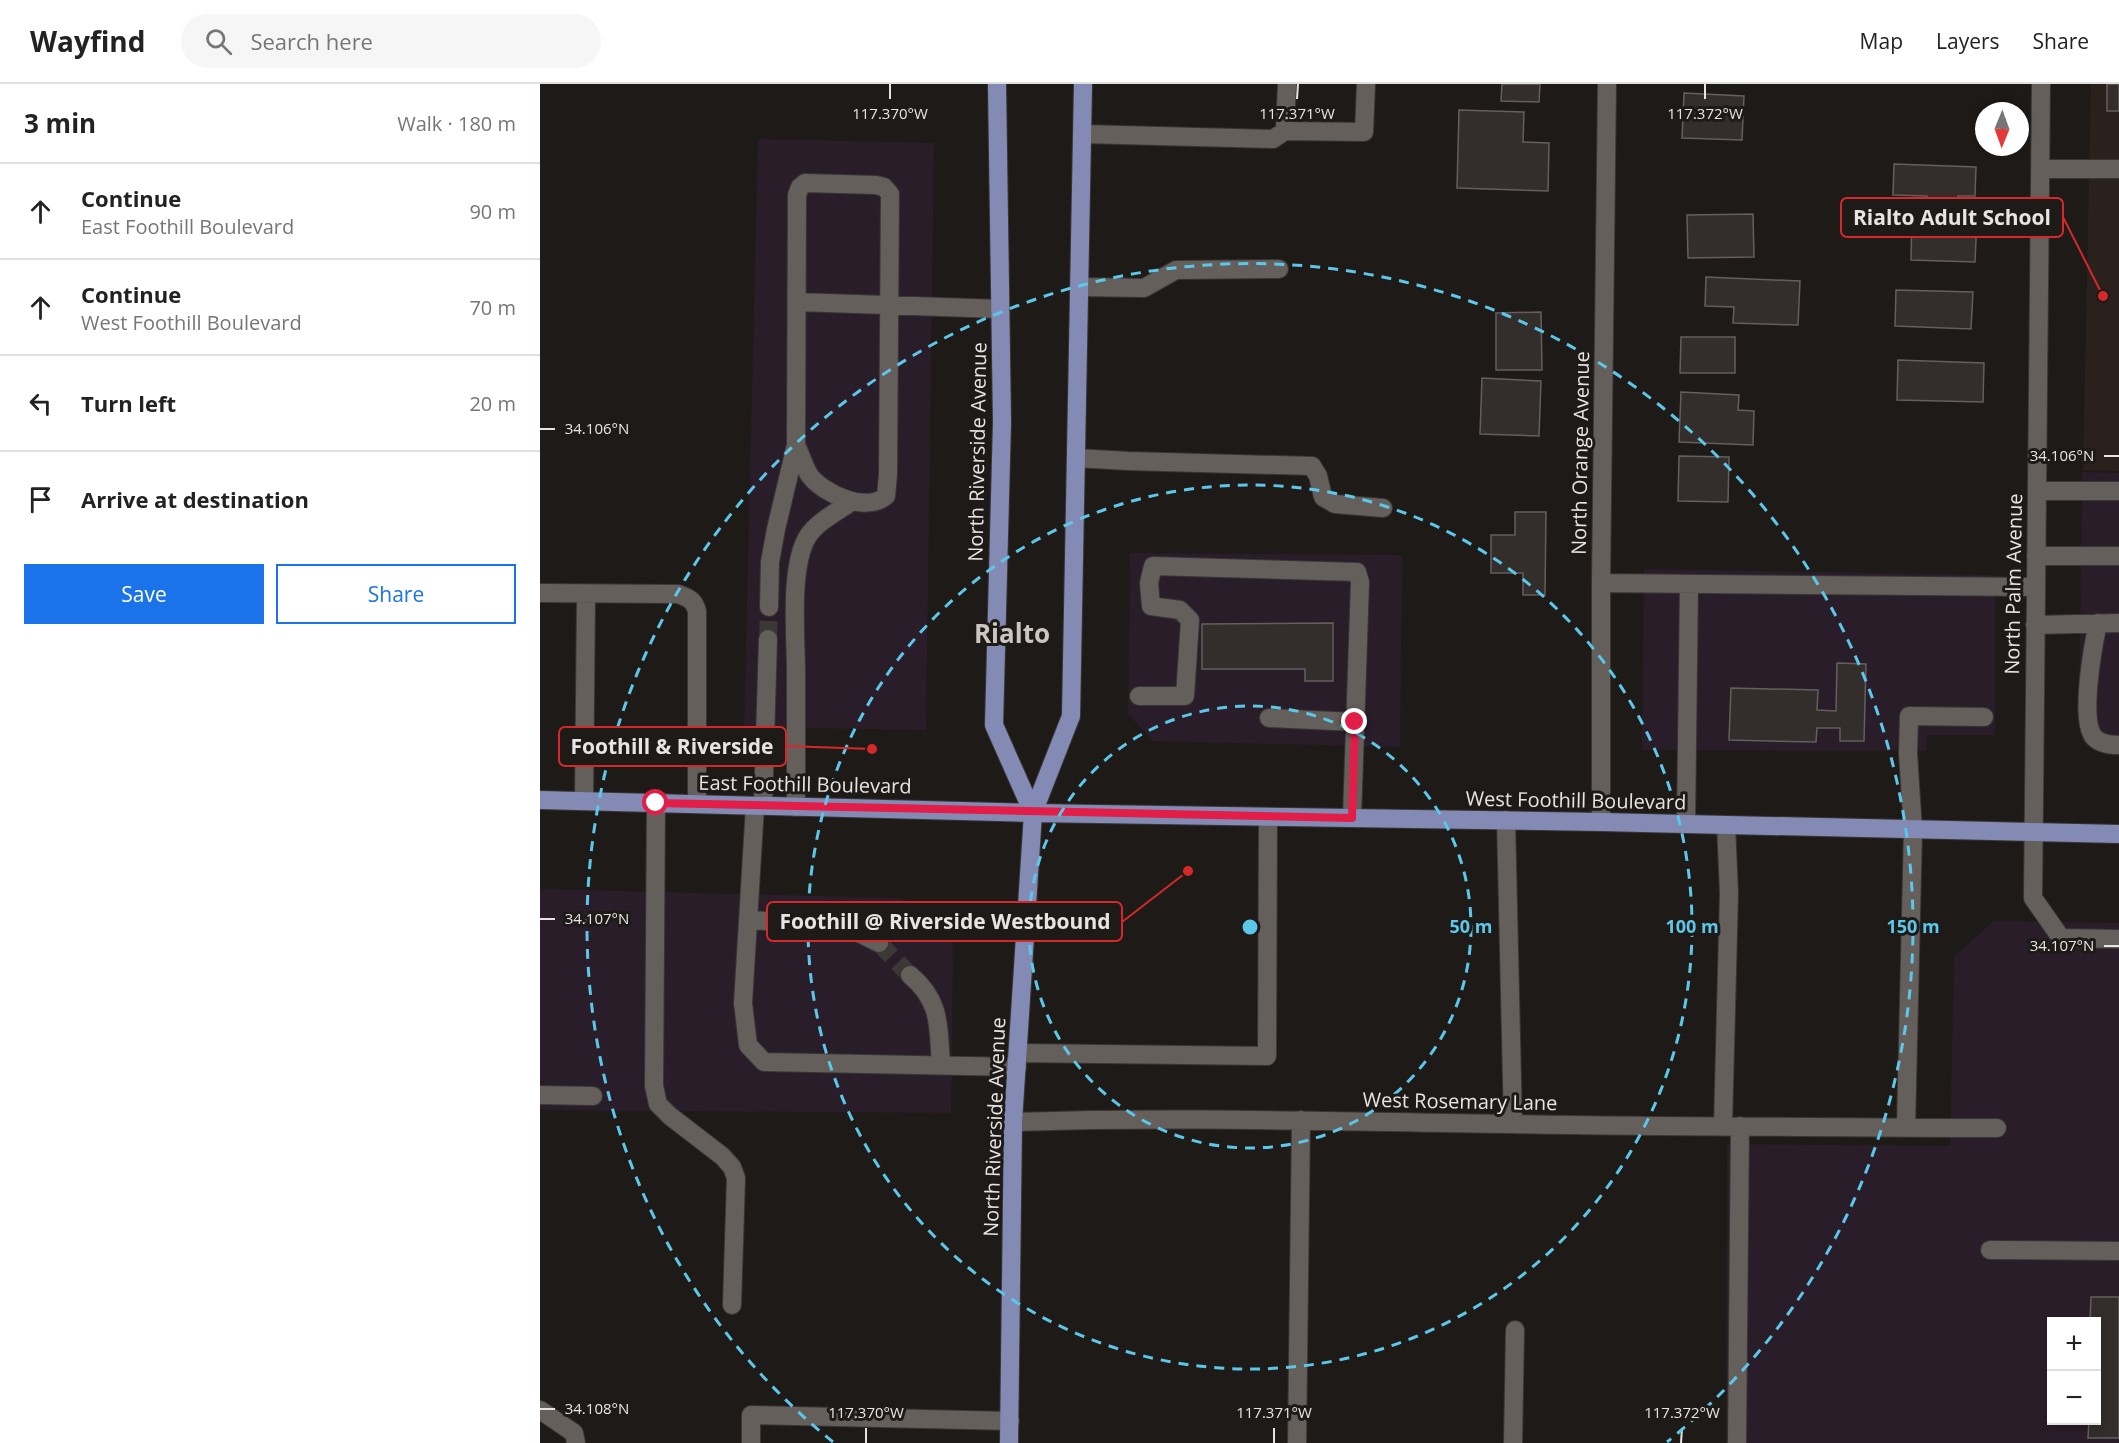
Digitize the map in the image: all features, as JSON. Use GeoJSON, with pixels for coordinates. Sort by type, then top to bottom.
{"type":"FeatureCollection","features":[{"type":"Feature","properties":{"kind":"main road","name":"North Riverside Avenue"},"geometry":{"type":"LineString","coordinates":[[997,84],[1002,422],[994,725],[1033,813]]}},
{"type":"Feature","properties":{"kind":"main road","name":"North Riverside Avenue"},"geometry":{"type":"LineString","coordinates":[[1009,1443],[1013,1122],[1033,813],[1071,716],[1083,84]]}},
{"type":"Feature","properties":{"kind":"main road","name":"East Foothill Boulevard"},"geometry":{"type":"LineString","coordinates":[[540,800],[1033,813]]}},
{"type":"Feature","properties":{"kind":"main road","name":"West Foothill Boulevard"},"geometry":{"type":"LineString","coordinates":[[1033,813],[1506,820],[2119,834]]}},
{"type":"Feature","properties":{"kind":"street"},"geometry":{"type":"LineString","coordinates":[[1285,132],[1287,84]]}},
{"type":"Feature","properties":{"kind":"street"},"geometry":{"type":"LineString","coordinates":[[1083,134],[1272,139],[1285,132],[1364,132],[1366,84]]}},
{"type":"Feature","properties":{"kind":"street","name":"North Orange Avenue"},"geometry":{"type":"LineString","coordinates":[[1601,822],[1601,584],[1607,84]]}},
{"type":"Feature","properties":{"kind":"street","name":"North Palm Avenue"},"geometry":{"type":"LineString","coordinates":[[2040,84],[2033,898],[2061,938],[2119,939]]}},
{"type":"Feature","properties":{"kind":"street"},"geometry":{"type":"LineString","coordinates":[[2040,169],[2119,170]]}},
{"type":"Feature","properties":{"kind":"street"},"geometry":{"type":"LineString","coordinates":[[769,607],[770,562],[796,446],[797,195],[800,187],[805,183],[884,187],[890,194],[888,488],[885,496],[879,501],[851,502],[830,493],[810,476],[796,446]]}},
{"type":"Feature","properties":{"kind":"street"},"geometry":{"type":"LineString","coordinates":[[1080,287],[1144,288],[1176,270],[1279,269]]}},
{"type":"Feature","properties":{"kind":"street"},"geometry":{"type":"LineString","coordinates":[[798,302],[1000,309]]}},
{"type":"Feature","properties":{"kind":"street"},"geometry":{"type":"LineString","coordinates":[[1076,458],[1312,466],[1318,476],[1323,497],[1335,504],[1383,508]]}},
{"type":"Feature","properties":{"kind":"street"},"geometry":{"type":"LineString","coordinates":[[2037,491],[2119,491]]}},
{"type":"Feature","properties":{"kind":"street"},"geometry":{"type":"LineString","coordinates":[[796,807],[796,603],[801,550],[815,527],[851,502]]}},
{"type":"Feature","properties":{"kind":"street"},"geometry":{"type":"LineString","coordinates":[[2036,556],[2119,556]]}},
{"type":"Feature","properties":{"kind":"street"},"geometry":{"type":"LineString","coordinates":[[1139,696],[1185,696],[1190,620],[1180,610],[1151,606],[1149,584],[1153,566],[1357,572],[1360,582],[1352,818]]}},
{"type":"Feature","properties":{"kind":"street"},"geometry":{"type":"LineString","coordinates":[[1601,584],[2036,587]]}},
{"type":"Feature","properties":{"kind":"street"},"geometry":{"type":"LineString","coordinates":[[1686,824],[1689,584]]}},
{"type":"Feature","properties":{"kind":"street"},"geometry":{"type":"LineString","coordinates":[[540,593],[678,594],[688,597],[694,603],[697,611],[697,804]]}},
{"type":"Feature","properties":{"kind":"street"},"geometry":{"type":"LineString","coordinates":[[584,801],[586,595]]}},
{"type":"Feature","properties":{"kind":"street"},"geometry":{"type":"LineString","coordinates":[[2098,623],[2091,656],[2089,727],[2094,738],[2108,745],[2119,745]]}},
{"type":"Feature","properties":{"kind":"street"},"geometry":{"type":"LineString","coordinates":[[2035,625],[2119,623]]}},
{"type":"Feature","properties":{"kind":"street"},"geometry":{"type":"LineString","coordinates":[[768,639],[759,806],[742,1003],[748,1045],[764,1062],[941,1065],[1017,1060],[1267,1056],[1268,817]]}},
{"type":"Feature","properties":{"kind":"street"},"geometry":{"type":"LineString","coordinates":[[1906,1127],[1913,830],[1908,753],[1909,716],[1984,717]]}},
{"type":"Feature","properties":{"kind":"street"},"geometry":{"type":"LineString","coordinates":[[1269,718],[1355,722]]}},
{"type":"Feature","properties":{"kind":"street"},"geometry":{"type":"LineString","coordinates":[[656,803],[654,1086],[658,1104],[722,1156],[732,1167],[736,1178],[732,1305]]}},
{"type":"Feature","properties":{"kind":"street"},"geometry":{"type":"LineString","coordinates":[[1506,820],[1513,1124]]}},
{"type":"Feature","properties":{"kind":"street"},"geometry":{"type":"LineString","coordinates":[[1726,825],[1737,1443]]}},
{"type":"Feature","properties":{"kind":"street"},"geometry":{"type":"LineString","coordinates":[[748,920],[843,925],[879,943]]}},
{"type":"Feature","properties":{"kind":"street"},"geometry":{"type":"LineString","coordinates":[[910,975],[923,986],[937,1011],[941,1065]]}},
{"type":"Feature","properties":{"kind":"street"},"geometry":{"type":"LineString","coordinates":[[540,1095],[593,1096]]}},
{"type":"Feature","properties":{"kind":"street","name":"West Rosemary Lane"},"geometry":{"type":"LineString","coordinates":[[1013,1122],[1077,1119],[1301,1120],[1997,1128]]}},
{"type":"Feature","properties":{"kind":"street"},"geometry":{"type":"LineString","coordinates":[[1297,1443],[1301,1120]]}},
{"type":"Feature","properties":{"kind":"street"},"geometry":{"type":"LineString","coordinates":[[1990,1250],[2119,1251]]}},
{"type":"Feature","properties":{"kind":"street"},"geometry":{"type":"LineString","coordinates":[[1513,1443],[1515,1330]]}},
{"type":"Feature","properties":{"kind":"street"},"geometry":{"type":"LineString","coordinates":[[540,1410],[574,1433],[576,1443]]}},
{"type":"Feature","properties":{"kind":"street"},"geometry":{"type":"LineString","coordinates":[[751,1443],[751,1415],[1010,1421]]}},
{"type":"Feature","properties":{"kind":"shaded area"},"geometry":{"type":"Polygon","coordinates":[[[2091,84],[2119,84],[2119,471],[2083,470],[2091,84]]]}},
{"type":"Feature","properties":{"kind":"shaded area"},"geometry":{"type":"Polygon","coordinates":[[[758,139],[934,143],[926,730],[744,727],[758,139]]]}},
{"type":"Feature","properties":{"kind":"shaded area"},"geometry":{"type":"Polygon","coordinates":[[[2082,472],[2119,473],[2119,756],[2106,755],[2085,744],[2079,727],[2082,472]]]}},
{"type":"Feature","properties":{"kind":"shaded area"},"geometry":{"type":"Polygon","coordinates":[[[1130,553],[1402,555],[1400,747],[1153,741],[1128,714],[1130,553]]]}},
{"type":"Feature","properties":{"kind":"shaded area"},"geometry":{"type":"Polygon","coordinates":[[[1644,569],[1995,575],[1995,735],[1927,735],[1926,751],[1642,750],[1644,569]]]}},
{"type":"Feature","properties":{"kind":"shaded area"},"geometry":{"type":"Polygon","coordinates":[[[540,889],[897,898],[921,904],[944,923],[953,946],[951,1113],[540,1110],[540,889]]]}},
{"type":"Feature","properties":{"kind":"shaded area"},"geometry":{"type":"Polygon","coordinates":[[[1994,921],[2119,923],[2119,1443],[1726,1443],[1727,1144],[1950,1146],[1954,957],[1994,921]]]}},
{"type":"Feature","properties":{"kind":"building"},"geometry":{"type":"Polygon","coordinates":[[[1502,84],[1540,84],[1539,102],[1501,101],[1502,84]]]}},
{"type":"Feature","properties":{"kind":"building"},"geometry":{"type":"Polygon","coordinates":[[[2107,84],[2119,84],[2119,111],[2107,111],[2107,84]]]}},
{"type":"Feature","properties":{"kind":"building"},"geometry":{"type":"Polygon","coordinates":[[[1684,93],[1744,96],[1742,140],[1682,138],[1684,93]]]}},
{"type":"Feature","properties":{"kind":"building"},"geometry":{"type":"Polygon","coordinates":[[[1459,110],[1524,112],[1523,142],[1549,143],[1548,191],[1457,188],[1459,110]]]}},
{"type":"Feature","properties":{"kind":"building"},"geometry":{"type":"Polygon","coordinates":[[[1894,164],[1976,167],[1975,196],[1958,196],[1957,210],[1927,209],[1927,196],[1893,195],[1894,164]]]}},
{"type":"Feature","properties":{"kind":"building"},"geometry":{"type":"Polygon","coordinates":[[[1753,214],[1754,257],[1688,258],[1687,215],[1753,214]]]}},
{"type":"Feature","properties":{"kind":"building"},"geometry":{"type":"Polygon","coordinates":[[[1912,215],[1977,218],[1975,262],[1911,260],[1912,215]]]}},
{"type":"Feature","properties":{"kind":"building"},"geometry":{"type":"Polygon","coordinates":[[[1706,277],[1800,281],[1798,325],[1733,323],[1734,307],[1705,306],[1706,277]]]}},
{"type":"Feature","properties":{"kind":"building"},"geometry":{"type":"Polygon","coordinates":[[[1896,290],[1973,292],[1971,329],[1895,326],[1896,290]]]}},
{"type":"Feature","properties":{"kind":"building"},"geometry":{"type":"Polygon","coordinates":[[[1541,312],[1542,370],[1496,370],[1496,313],[1541,312]]]}},
{"type":"Feature","properties":{"kind":"building"},"geometry":{"type":"Polygon","coordinates":[[[1681,337],[1735,337],[1735,373],[1680,373],[1681,337]]]}},
{"type":"Feature","properties":{"kind":"building"},"geometry":{"type":"Polygon","coordinates":[[[1898,360],[1984,363],[1983,402],[1897,400],[1898,360]]]}},
{"type":"Feature","properties":{"kind":"building"},"geometry":{"type":"Polygon","coordinates":[[[1482,378],[1541,381],[1539,436],[1480,434],[1482,378]]]}},
{"type":"Feature","properties":{"kind":"building"},"geometry":{"type":"Polygon","coordinates":[[[1681,392],[1739,395],[1738,410],[1754,411],[1753,445],[1679,442],[1681,392]]]}},
{"type":"Feature","properties":{"kind":"building"},"geometry":{"type":"Polygon","coordinates":[[[1679,456],[1729,457],[1728,502],[1678,501],[1679,456]]]}},
{"type":"Feature","properties":{"kind":"building"},"geometry":{"type":"Polygon","coordinates":[[[1515,512],[1546,512],[1545,595],[1523,595],[1523,573],[1491,573],[1491,535],[1515,535],[1515,512]]]}},
{"type":"Feature","properties":{"kind":"building"},"geometry":{"type":"Polygon","coordinates":[[[1333,623],[1333,681],[1305,681],[1305,669],[1202,669],[1202,624],[1333,623]]]}},
{"type":"Feature","properties":{"kind":"building"},"geometry":{"type":"Polygon","coordinates":[[[1837,663],[1866,664],[1864,741],[1840,741],[1840,728],[1817,728],[1816,742],[1729,740],[1731,688],[1818,690],[1817,710],[1836,711],[1837,663]]]}},
{"type":"Feature","properties":{"kind":"building"},"geometry":{"type":"Polygon","coordinates":[[[2091,1297],[2119,1297],[2119,1438],[2088,1438],[2089,1425],[2101,1425],[2101,1317],[2090,1317],[2091,1297]]]}},
{"type":"Feature","properties":{"kind":"tunnel"},"geometry":{"type":"LineString","coordinates":[[768,639],[769,607]]}},
{"type":"Feature","properties":{"kind":"tunnel"},"geometry":{"type":"LineString","coordinates":[[879,943],[910,975]]}},
{"type":"Feature","properties":{"kind":"place","name":"Rialto Adult School"},"geometry":{"type":"Point","coordinates":[2103,296]}},
{"type":"Feature","properties":{"kind":"place","name":"Foothill & Riverside"},"geometry":{"type":"Point","coordinates":[872,749]}},
{"type":"Feature","properties":{"kind":"place","name":"Foothill @ Riverside Westbound"},"geometry":{"type":"Point","coordinates":[1188,871]}},
{"type":"Feature","properties":{"kind":"district","name":"Rialto"},"geometry":{"type":"Point","coordinates":[1012,633]}},
{"type":"Feature","properties":{"kind":"route"},"geometry":{"type":"LineString","coordinates":[[656,803],[1033,813],[1352,818],[1355,722]]}}]}
